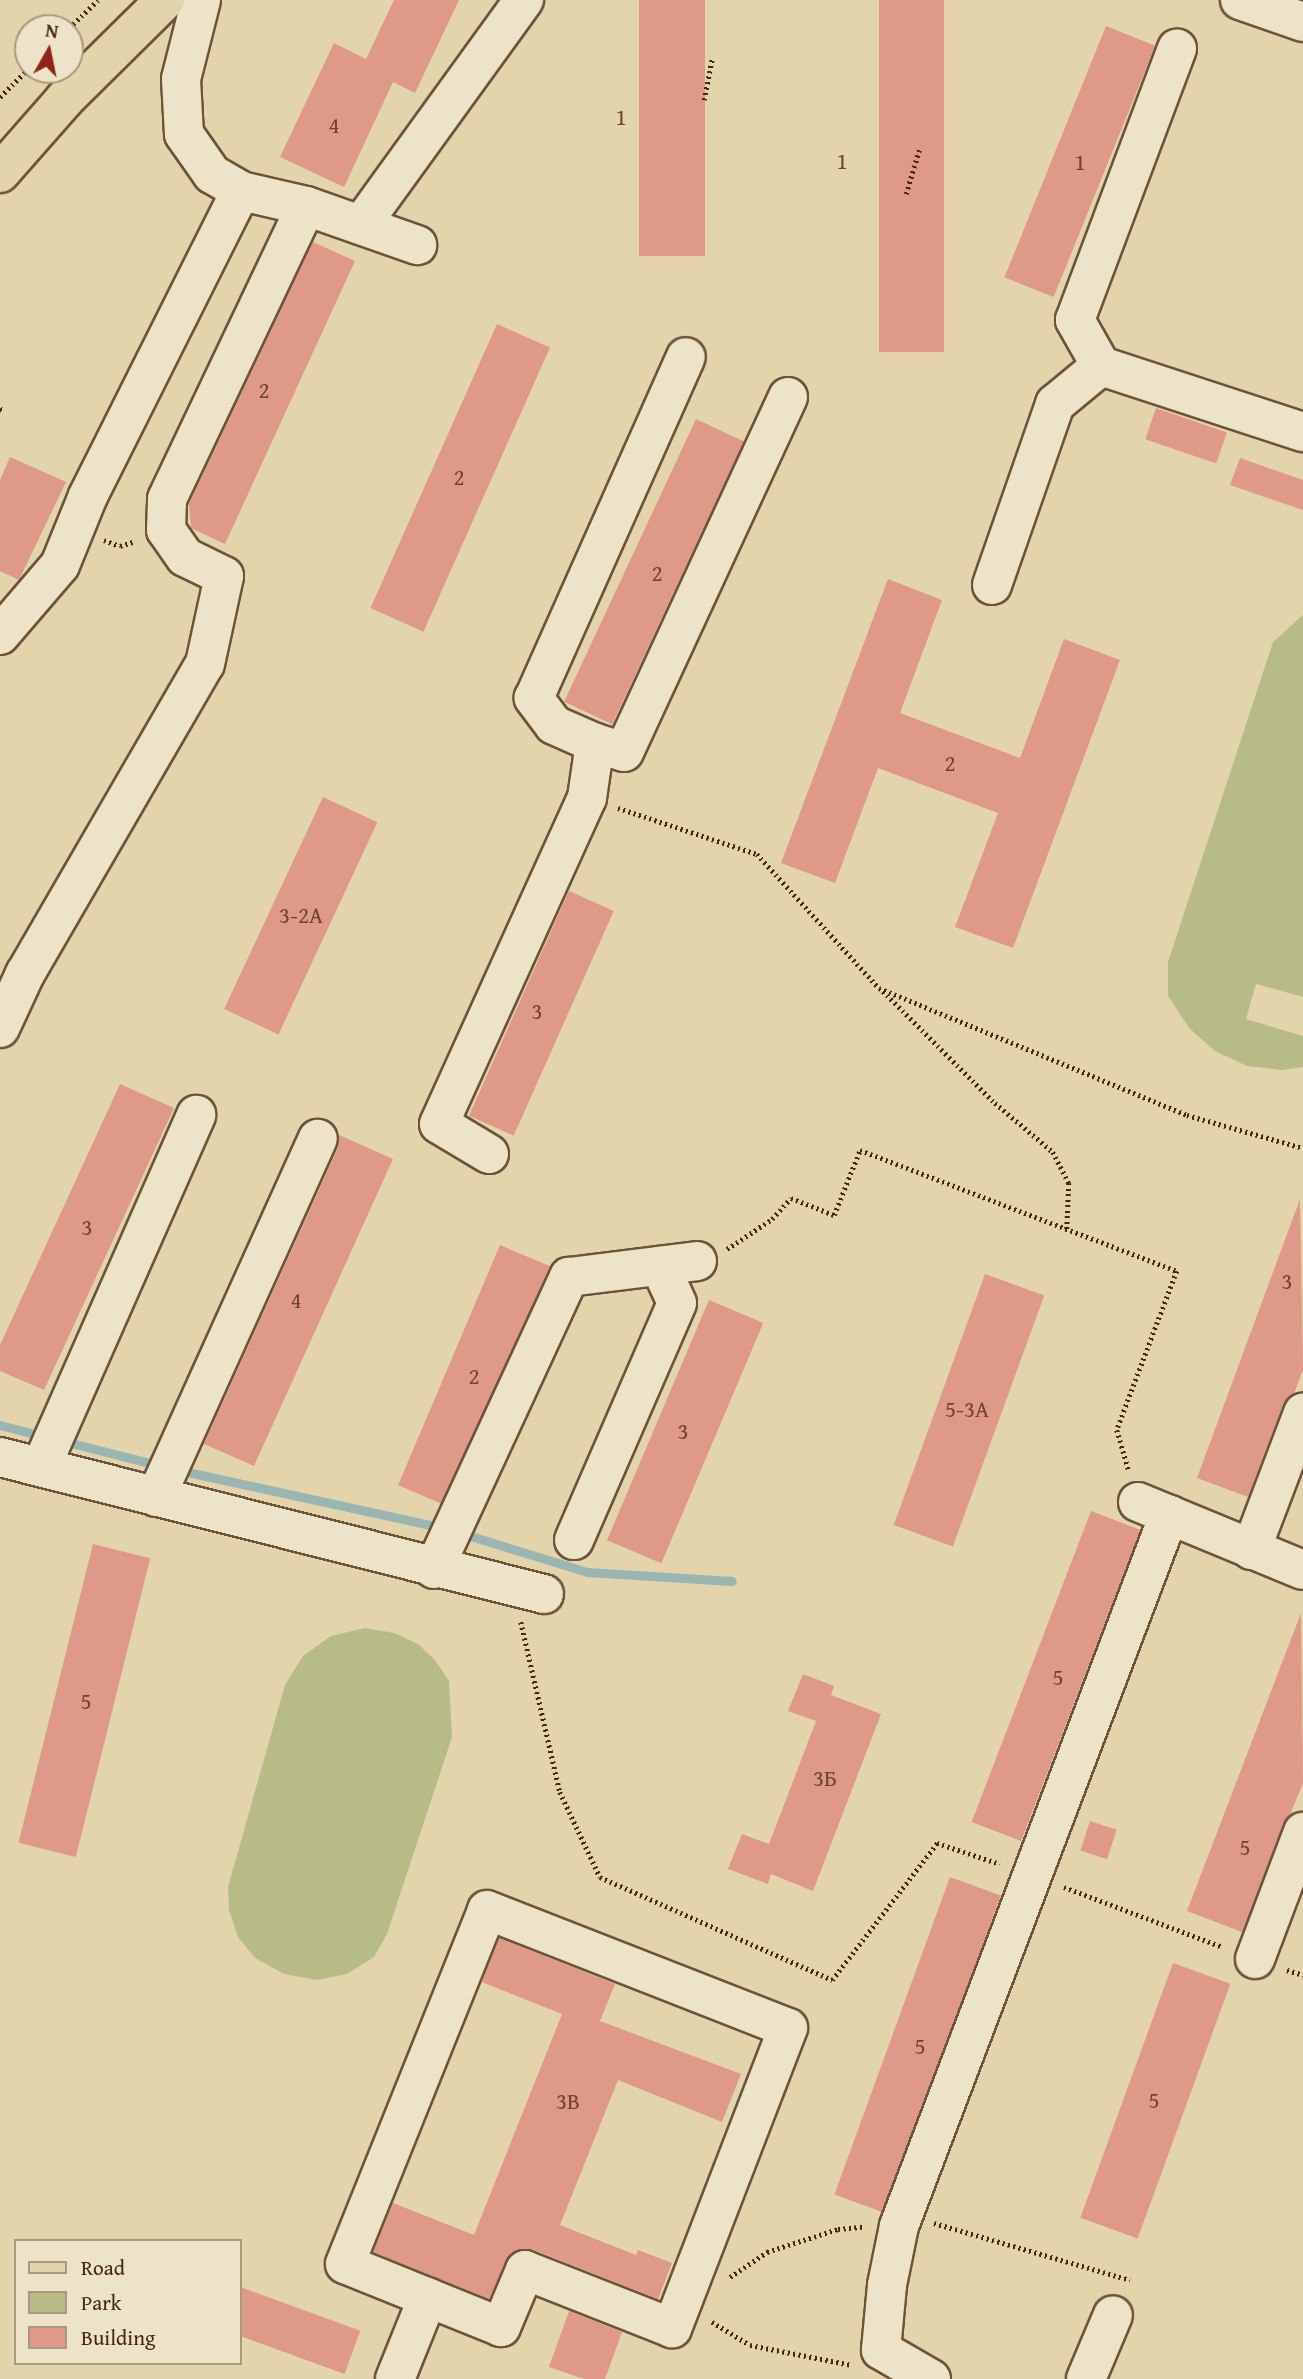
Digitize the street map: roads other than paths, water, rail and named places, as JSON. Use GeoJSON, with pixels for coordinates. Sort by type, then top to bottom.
{"type":"FeatureCollection","features":[{"type":"Feature","properties":{"kind":"main road"},"geometry":{"type":"LineString","coordinates":[[0,173],[65,99],[166,0]]}},
{"type":"Feature","properties":{"kind":"street"},"geometry":{"type":"LineString","coordinates":[[201,0],[181,79],[184,134],[212,174],[241,191],[306,206],[417,245]]}},
{"type":"Feature","properties":{"kind":"street"},"geometry":{"type":"LineString","coordinates":[[361,225],[524,0]]}},
{"type":"Feature","properties":{"kind":"street"},"geometry":{"type":"LineString","coordinates":[[1240,0],[1303,22]]}},
{"type":"Feature","properties":{"kind":"street"},"geometry":{"type":"LineString","coordinates":[[1177,49],[1074,320],[1101,366],[1303,432]]}},
{"type":"Feature","properties":{"kind":"street"},"geometry":{"type":"LineString","coordinates":[[0,635],[60,565],[75,528],[241,191]]}},
{"type":"Feature","properties":{"kind":"street"},"geometry":{"type":"LineString","coordinates":[[0,1028],[25,974],[205,664],[224,576],[184,557],[166,530],[167,499],[306,206]]}},
{"type":"Feature","properties":{"kind":"street"},"geometry":{"type":"LineString","coordinates":[[686,357],[534,698],[554,725],[596,743],[624,752],[788,397]]}},
{"type":"Feature","properties":{"kind":"street"},"geometry":{"type":"LineString","coordinates":[[992,585],[1055,404],[1101,366]]}},
{"type":"Feature","properties":{"kind":"street"},"geometry":{"type":"LineString","coordinates":[[489,1154],[439,1124],[587,798],[596,743]]}},
{"type":"Feature","properties":{"kind":"street"},"geometry":{"type":"LineString","coordinates":[[41,1467],[196,1115]]}},
{"type":"Feature","properties":{"kind":"street"},"geometry":{"type":"LineString","coordinates":[[156,1497],[318,1139]]}},
{"type":"Feature","properties":{"kind":"street"},"geometry":{"type":"LineString","coordinates":[[434,1569],[569,1277],[679,1264],[677,1303],[573,1540]]}},
{"type":"Feature","properties":{"kind":"street"},"geometry":{"type":"LineString","coordinates":[[1251,1550],[1303,1413]]}},
{"type":"Feature","properties":{"kind":"street"},"geometry":{"type":"LineString","coordinates":[[0,1457],[434,1569],[530,1591]]}},
{"type":"Feature","properties":{"kind":"street"},"geometry":{"type":"LineString","coordinates":[[931,2379],[881,2350],[887,2285],[899,2226],[1033,1875],[1153,1509],[1303,1570]]}},
{"type":"Feature","properties":{"kind":"street"},"geometry":{"type":"LineString","coordinates":[[1255,1959],[1303,1832]]}},
{"type":"Feature","properties":{"kind":"street"},"geometry":{"type":"LineString","coordinates":[[487,1910],[788,2028],[684,2305],[672,2328],[525,2270],[501,2327],[428,2297],[345,2264],[487,1910]]}},
{"type":"Feature","properties":{"kind":"street"},"geometry":{"type":"LineString","coordinates":[[395,2379],[428,2297]]}},
{"type":"Feature","properties":{"kind":"street"},"geometry":{"type":"LineString","coordinates":[[1086,2379],[1113,2315]]}},
{"type":"Feature","properties":{"kind":"waterway"},"geometry":{"type":"LineString","coordinates":[[0,1425],[46,1437]]}},
{"type":"Feature","properties":{"kind":"waterway"},"geometry":{"type":"LineString","coordinates":[[63,1441],[161,1466]]}},
{"type":"Feature","properties":{"kind":"waterway"},"geometry":{"type":"LineString","coordinates":[[178,1470],[445,1528]]}},
{"type":"Feature","properties":{"kind":"waterway"},"geometry":{"type":"LineString","coordinates":[[461,1533],[587,1572],[732,1581]]}}]}
